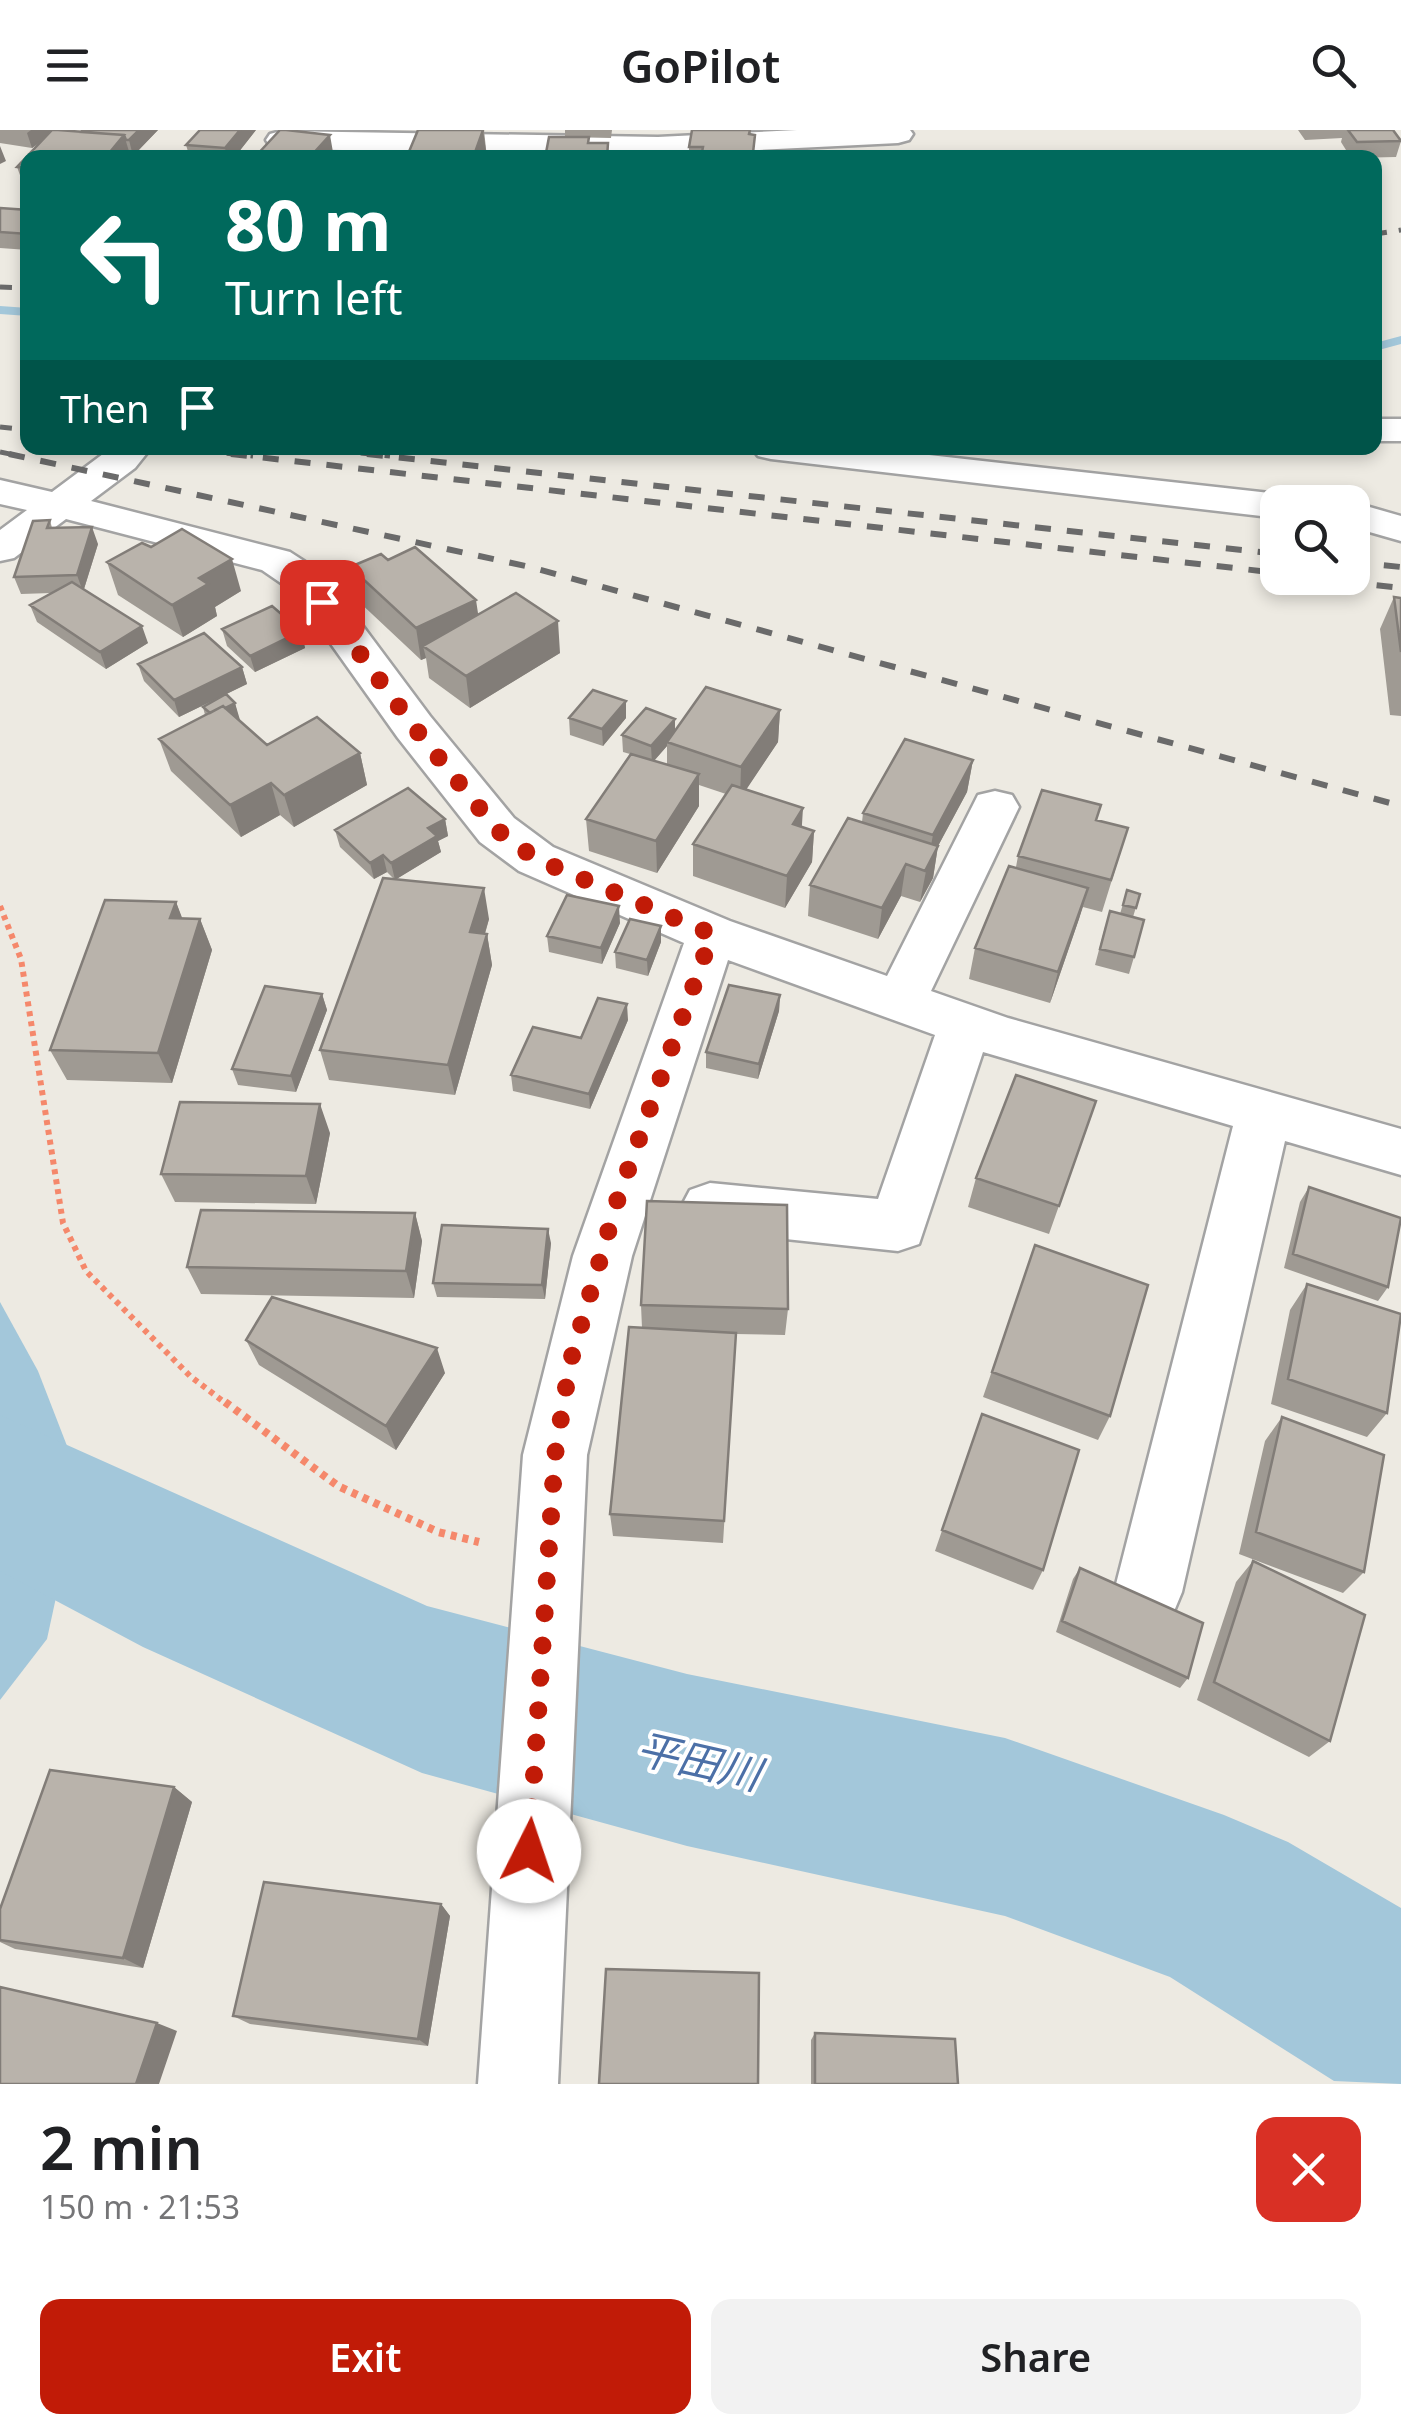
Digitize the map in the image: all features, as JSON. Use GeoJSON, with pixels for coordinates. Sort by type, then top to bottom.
{"type":"FeatureCollection","features":[{"type":"Feature","properties":{"kind":"street"},"geometry":{"type":"LineString","coordinates":[[278,142],[658,145],[898,134]]}},
{"type":"Feature","properties":{"kind":"street"},"geometry":{"type":"LineString","coordinates":[[0,549],[126,455]]}},
{"type":"Feature","properties":{"kind":"street"},"geometry":{"type":"LineString","coordinates":[[833,455],[1260,504]]}},
{"type":"Feature","properties":{"kind":"street"},"geometry":{"type":"LineString","coordinates":[[0,492],[60,504],[276,562],[310,582],[414,727],[497,830],[536,859],[712,934],[964,1025],[1401,1152]]}},
{"type":"Feature","properties":{"kind":"street"},"geometry":{"type":"LineString","coordinates":[[1370,520],[1401,529]]}},
{"type":"Feature","properties":{"kind":"street"},"geometry":{"type":"LineString","coordinates":[[900,1002],[995,806]]}},
{"type":"Feature","properties":{"kind":"street"},"geometry":{"type":"LineString","coordinates":[[518,2084],[555,1455],[570,1363],[618,1198],[712,934]]}},
{"type":"Feature","properties":{"kind":"street"},"geometry":{"type":"LineString","coordinates":[[618,1198],[898,1226],[964,1025]]}},
{"type":"Feature","properties":{"kind":"street"},"geometry":{"type":"LineString","coordinates":[[1148,1592],[1264,1112]]}},
{"type":"Feature","properties":{"kind":"path"},"geometry":{"type":"LineString","coordinates":[[0,906],[20,959],[62,1223],[86,1271],[190,1376],[338,1486],[547,1577]]}},
{"type":"Feature","properties":{"kind":"water"},"geometry":{"type":"Polygon","coordinates":[[[0,1302],[38,1371],[81,1482],[47,1639],[0,1700],[0,1302]]]}},
{"type":"Feature","properties":{"kind":"building"},"geometry":{"type":"Polygon","coordinates":[[[52,130],[124,135],[112,150],[33,150],[52,130]]]}},
{"type":"Feature","properties":{"kind":"building"},"geometry":{"type":"Polygon","coordinates":[[[83,130],[139,130],[126,140],[124,135],[83,130]]]}},
{"type":"Feature","properties":{"kind":"building"},"geometry":{"type":"Polygon","coordinates":[[[200,130],[240,130],[225,148],[186,145],[200,130]]]}},
{"type":"Feature","properties":{"kind":"building"},"geometry":{"type":"Polygon","coordinates":[[[280,130],[330,135],[316,150],[261,150],[280,130]]]}},
{"type":"Feature","properties":{"kind":"building"},"geometry":{"type":"Polygon","coordinates":[[[418,130],[483,130],[476,150],[410,150],[418,130]]]}},
{"type":"Feature","properties":{"kind":"building"},"geometry":{"type":"Polygon","coordinates":[[[692,130],[750,130],[749,134],[755,135],[753,150],[689,147],[692,130]]]}},
{"type":"Feature","properties":{"kind":"building"},"geometry":{"type":"Polygon","coordinates":[[[1348,130],[1393,130],[1401,141],[1357,142],[1348,130]]]}},
{"type":"Feature","properties":{"kind":"building"},"geometry":{"type":"Polygon","coordinates":[[[549,137],[589,137],[588,143],[608,143],[608,150],[547,150],[549,137]]]}},
{"type":"Feature","properties":{"kind":"building"},"geometry":{"type":"Polygon","coordinates":[[[0,208],[20,209],[20,233],[0,232],[0,208]]]}},
{"type":"Feature","properties":{"kind":"building"},"geometry":{"type":"Polygon","coordinates":[[[50,520],[47,528],[92,527],[77,575],[14,577],[33,521],[50,520]]]}},
{"type":"Feature","properties":{"kind":"building"},"geometry":{"type":"Polygon","coordinates":[[[182,529],[232,559],[199,578],[208,584],[172,605],[107,562],[142,543],[151,547],[182,529]]]}},
{"type":"Feature","properties":{"kind":"building"},"geometry":{"type":"Polygon","coordinates":[[[415,547],[476,600],[416,628],[350,567],[381,554],[388,560],[415,547]]]}},
{"type":"Feature","properties":{"kind":"building"},"geometry":{"type":"Polygon","coordinates":[[[72,582],[142,626],[100,652],[30,605],[72,582]]]}},
{"type":"Feature","properties":{"kind":"building"},"geometry":{"type":"Polygon","coordinates":[[[516,593],[558,621],[466,676],[423,646],[516,593]]]}},
{"type":"Feature","properties":{"kind":"building"},"geometry":{"type":"Polygon","coordinates":[[[1394,597],[1401,598],[1401,652],[1394,597]]]}},
{"type":"Feature","properties":{"kind":"building"},"geometry":{"type":"Polygon","coordinates":[[[272,606],[301,631],[250,656],[222,629],[272,606]]]}},
{"type":"Feature","properties":{"kind":"building"},"geometry":{"type":"Polygon","coordinates":[[[204,633],[242,667],[174,700],[138,664],[204,633]]]}},
{"type":"Feature","properties":{"kind":"building"},"geometry":{"type":"Polygon","coordinates":[[[706,687],[780,710],[741,767],[667,742],[706,687]]]}},
{"type":"Feature","properties":{"kind":"building"},"geometry":{"type":"Polygon","coordinates":[[[593,690],[626,701],[602,729],[569,718],[593,690]]]}},
{"type":"Feature","properties":{"kind":"building"},"geometry":{"type":"Polygon","coordinates":[[[226,694],[235,703],[210,713],[203,707],[226,694]]]}},
{"type":"Feature","properties":{"kind":"building"},"geometry":{"type":"Polygon","coordinates":[[[223,706],[267,745],[317,717],[360,753],[284,795],[271,783],[230,805],[159,739],[223,706]]]}},
{"type":"Feature","properties":{"kind":"building"},"geometry":{"type":"Polygon","coordinates":[[[646,708],[675,719],[651,746],[622,735],[646,708]]]}},
{"type":"Feature","properties":{"kind":"building"},"geometry":{"type":"Polygon","coordinates":[[[905,739],[973,760],[933,835],[863,813],[905,739]]]}},
{"type":"Feature","properties":{"kind":"building"},"geometry":{"type":"Polygon","coordinates":[[[631,754],[699,774],[656,841],[586,819],[631,754]]]}},
{"type":"Feature","properties":{"kind":"building"},"geometry":{"type":"Polygon","coordinates":[[[732,785],[803,808],[793,824],[814,831],[787,876],[693,844],[732,785]]]}},
{"type":"Feature","properties":{"kind":"building"},"geometry":{"type":"Polygon","coordinates":[[[408,788],[445,819],[428,828],[437,836],[391,863],[383,855],[370,863],[335,830],[408,788]]]}},
{"type":"Feature","properties":{"kind":"building"},"geometry":{"type":"Polygon","coordinates":[[[1042,790],[1101,805],[1096,820],[1128,828],[1111,880],[1018,856],[1042,790]]]}},
{"type":"Feature","properties":{"kind":"building"},"geometry":{"type":"Polygon","coordinates":[[[848,818],[938,846],[925,871],[906,864],[882,908],[810,885],[848,818]]]}},
{"type":"Feature","properties":{"kind":"building"},"geometry":{"type":"Polygon","coordinates":[[[1009,866],[1088,888],[1058,972],[975,948],[1009,866]]]}},
{"type":"Feature","properties":{"kind":"building"},"geometry":{"type":"Polygon","coordinates":[[[383,878],[484,888],[470,932],[487,934],[448,1065],[320,1050],[383,878]]]}},
{"type":"Feature","properties":{"kind":"building"},"geometry":{"type":"Polygon","coordinates":[[[1127,890],[1140,894],[1136,908],[1123,905],[1127,890]]]}},
{"type":"Feature","properties":{"kind":"building"},"geometry":{"type":"Polygon","coordinates":[[[567,895],[619,906],[601,948],[547,936],[567,895]]]}},
{"type":"Feature","properties":{"kind":"building"},"geometry":{"type":"Polygon","coordinates":[[[105,900],[176,902],[170,918],[200,919],[158,1053],[50,1050],[105,900]]]}},
{"type":"Feature","properties":{"kind":"building"},"geometry":{"type":"Polygon","coordinates":[[[1110,911],[1144,920],[1134,957],[1100,949],[1110,911]]]}},
{"type":"Feature","properties":{"kind":"building"},"geometry":{"type":"Polygon","coordinates":[[[630,919],[661,926],[647,960],[615,952],[630,919]]]}},
{"type":"Feature","properties":{"kind":"building"},"geometry":{"type":"Polygon","coordinates":[[[729,985],[780,995],[759,1064],[706,1052],[729,985]]]}},
{"type":"Feature","properties":{"kind":"building"},"geometry":{"type":"Polygon","coordinates":[[[265,986],[322,994],[291,1076],[232,1069],[265,986]]]}},
{"type":"Feature","properties":{"kind":"building"},"geometry":{"type":"Polygon","coordinates":[[[598,998],[627,1004],[589,1094],[511,1075],[533,1027],[581,1038],[598,998]]]}},
{"type":"Feature","properties":{"kind":"building"},"geometry":{"type":"Polygon","coordinates":[[[1016,1075],[1096,1101],[1059,1206],[976,1178],[1016,1075]]]}},
{"type":"Feature","properties":{"kind":"building"},"geometry":{"type":"Polygon","coordinates":[[[180,1102],[320,1104],[306,1176],[161,1174],[180,1102]]]}},
{"type":"Feature","properties":{"kind":"building"},"geometry":{"type":"Polygon","coordinates":[[[1309,1187],[1401,1218],[1388,1287],[1293,1254],[1309,1187]]]}},
{"type":"Feature","properties":{"kind":"building"},"geometry":{"type":"Polygon","coordinates":[[[647,1201],[787,1205],[788,1309],[641,1305],[647,1201]]]}},
{"type":"Feature","properties":{"kind":"building"},"geometry":{"type":"Polygon","coordinates":[[[201,1210],[415,1213],[406,1271],[187,1267],[201,1210]]]}},
{"type":"Feature","properties":{"kind":"building"},"geometry":{"type":"Polygon","coordinates":[[[442,1225],[548,1229],[542,1285],[433,1283],[442,1225]]]}},
{"type":"Feature","properties":{"kind":"building"},"geometry":{"type":"Polygon","coordinates":[[[1035,1245],[1148,1285],[1110,1416],[992,1372],[1035,1245]]]}},
{"type":"Feature","properties":{"kind":"building"},"geometry":{"type":"Polygon","coordinates":[[[1307,1284],[1401,1314],[1387,1413],[1288,1379],[1307,1284]]]}},
{"type":"Feature","properties":{"kind":"building"},"geometry":{"type":"Polygon","coordinates":[[[272,1297],[437,1348],[386,1426],[246,1340],[272,1297]]]}},
{"type":"Feature","properties":{"kind":"building"},"geometry":{"type":"Polygon","coordinates":[[[629,1327],[736,1333],[724,1521],[610,1514],[629,1327]]]}},
{"type":"Feature","properties":{"kind":"building"},"geometry":{"type":"Polygon","coordinates":[[[982,1414],[1079,1450],[1043,1570],[942,1530],[982,1414]]]}},
{"type":"Feature","properties":{"kind":"building"},"geometry":{"type":"Polygon","coordinates":[[[1282,1417],[1384,1455],[1364,1572],[1256,1532],[1282,1417]]]}},
{"type":"Feature","properties":{"kind":"building"},"geometry":{"type":"Polygon","coordinates":[[[1253,1561],[1365,1615],[1330,1741],[1214,1682],[1253,1561]]]}},
{"type":"Feature","properties":{"kind":"building"},"geometry":{"type":"Polygon","coordinates":[[[1080,1568],[1203,1623],[1188,1678],[1062,1621],[1080,1568]]]}},
{"type":"Feature","properties":{"kind":"building"},"geometry":{"type":"Polygon","coordinates":[[[50,1770],[174,1787],[123,1958],[0,1940],[0,1909],[50,1770]]]}},
{"type":"Feature","properties":{"kind":"building"},"geometry":{"type":"Polygon","coordinates":[[[264,1882],[441,1904],[418,2039],[233,2016],[264,1882]]]}},
{"type":"Feature","properties":{"kind":"building"},"geometry":{"type":"Polygon","coordinates":[[[606,1969],[759,1973],[758,2084],[599,2084],[606,1969]]]}},
{"type":"Feature","properties":{"kind":"building"},"geometry":{"type":"Polygon","coordinates":[[[0,1987],[157,2023],[136,2084],[0,2084],[0,1987]]]}},
{"type":"Feature","properties":{"kind":"building"},"geometry":{"type":"Polygon","coordinates":[[[815,2033],[955,2039],[958,2084],[815,2084],[815,2033]]]}},
{"type":"Feature","properties":{"kind":"waterway"},"geometry":{"type":"LineString","coordinates":[[0,310],[20,311]]}},
{"type":"Feature","properties":{"kind":"waterway"},"geometry":{"type":"LineString","coordinates":[[1382,345],[1401,340]]}},
{"type":"Feature","properties":{"kind":"waterway","name":"平田川"},"geometry":{"type":"LineString","coordinates":[[0,1489],[200,1590],[422,1689],[687,1760],[1005,1827],[1224,1906],[1401,2014]]}},
{"type":"Feature","properties":{"kind":"railway"},"geometry":{"type":"LineString","coordinates":[[1382,233],[1401,230]]}},
{"type":"Feature","properties":{"kind":"railway"},"geometry":{"type":"LineString","coordinates":[[0,287],[20,288]]}},
{"type":"Feature","properties":{"kind":"railway"},"geometry":{"type":"LineString","coordinates":[[0,427],[20,429]]}},
{"type":"Feature","properties":{"kind":"railway"},"geometry":{"type":"LineString","coordinates":[[0,452],[20,456]]}},
{"type":"Feature","properties":{"kind":"railway"},"geometry":{"type":"LineString","coordinates":[[9,454],[530,567],[1401,806]]}},
{"type":"Feature","properties":{"kind":"railway"},"geometry":{"type":"LineString","coordinates":[[240,455],[1260,571]]}},
{"type":"Feature","properties":{"kind":"railway"},"geometry":{"type":"LineString","coordinates":[[244,455],[253,456]]}},
{"type":"Feature","properties":{"kind":"railway"},"geometry":{"type":"LineString","coordinates":[[376,455],[1260,552]]}},
{"type":"Feature","properties":{"kind":"railway"},"geometry":{"type":"LineString","coordinates":[[380,455],[390,456]]}},
{"type":"Feature","properties":{"kind":"railway"},"geometry":{"type":"LineString","coordinates":[[1370,564],[1401,567]]}},
{"type":"Feature","properties":{"kind":"railway"},"geometry":{"type":"LineString","coordinates":[[1370,584],[1401,588]]}},
{"type":"Feature","properties":{"kind":"route"},"geometry":{"type":"LineString","coordinates":[[322,602],[414,727],[497,830],[536,859],[712,934],[618,1198],[570,1363],[555,1455],[529,1851]]}}]}
